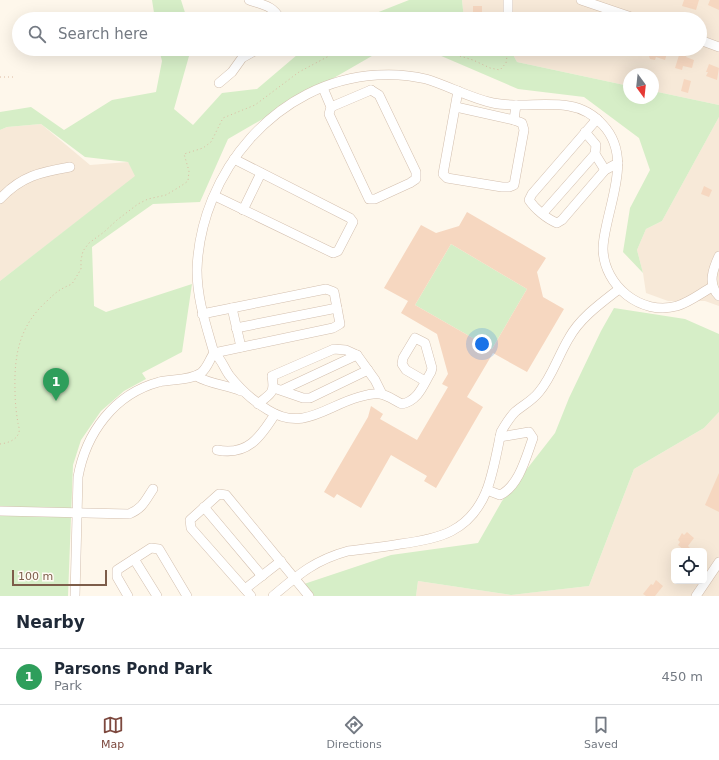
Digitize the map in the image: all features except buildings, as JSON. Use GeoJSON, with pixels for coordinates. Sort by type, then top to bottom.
{"type":"FeatureCollection","features":[{"type":"Feature","properties":{"kind":"street"},"geometry":{"type":"LineString","coordinates":[[249,0],[272,8],[276,12]]}},
{"type":"Feature","properties":{"kind":"street"},"geometry":{"type":"LineString","coordinates":[[508,0],[508,12]]}},
{"type":"Feature","properties":{"kind":"street"},"geometry":{"type":"LineString","coordinates":[[581,0],[616,12]]}},
{"type":"Feature","properties":{"kind":"street"},"geometry":{"type":"LineString","coordinates":[[707,43],[719,47]]}},
{"type":"Feature","properties":{"kind":"street"},"geometry":{"type":"LineString","coordinates":[[219,82],[232,72],[242,58],[246,56]]}},
{"type":"Feature","properties":{"kind":"street"},"geometry":{"type":"LineString","coordinates":[[425,381],[418,396],[409,402],[402,404],[382,394],[372,394],[354,398],[304,419],[286,418],[275,414],[258,404],[246,394],[231,377],[214,353],[202,314],[198,287],[198,255],[204,224],[221,181],[234,159],[248,140],[272,117],[299,99],[323,88],[346,80],[369,76],[390,75],[420,78],[493,103],[568,106],[588,113],[597,119],[610,135],[617,153],[618,173],[603,243],[603,252],[608,272],[619,288],[626,295],[638,302],[661,308],[681,304],[712,287]]}},
{"type":"Feature","properties":{"kind":"street"},"geometry":{"type":"LineString","coordinates":[[369,76],[371,90]]}},
{"type":"Feature","properties":{"kind":"street"},"geometry":{"type":"LineString","coordinates":[[323,88],[331,107],[329,114],[369,199],[375,199],[416,179],[416,172],[379,94],[371,90],[331,107]]}},
{"type":"Feature","properties":{"kind":"street"},"geometry":{"type":"LineString","coordinates":[[456,107],[522,123],[524,130],[514,185],[502,187],[447,178],[444,174],[458,91]]}},
{"type":"Feature","properties":{"kind":"street"},"geometry":{"type":"LineString","coordinates":[[514,120],[516,105]]}},
{"type":"Feature","properties":{"kind":"street"},"geometry":{"type":"LineString","coordinates":[[597,119],[532,194],[529,200],[556,223],[562,220],[605,170],[618,163]]}},
{"type":"Feature","properties":{"kind":"street"},"geometry":{"type":"LineString","coordinates":[[543,213],[595,154],[596,145],[585,132]]}},
{"type":"Feature","properties":{"kind":"street"},"geometry":{"type":"LineString","coordinates":[[595,154],[605,170]]}},
{"type":"Feature","properties":{"kind":"street"},"geometry":{"type":"LineString","coordinates":[[215,196],[333,253],[338,251],[353,222],[350,218],[234,159]]}},
{"type":"Feature","properties":{"kind":"street"},"geometry":{"type":"LineString","coordinates":[[0,199],[15,184],[34,174],[70,167]]}},
{"type":"Feature","properties":{"kind":"street"},"geometry":{"type":"LineString","coordinates":[[243,210],[261,173]]}},
{"type":"Feature","properties":{"kind":"street"},"geometry":{"type":"LineString","coordinates":[[719,256],[712,278],[712,287],[719,296]]}},
{"type":"Feature","properties":{"kind":"street"},"geometry":{"type":"LineString","coordinates":[[273,596],[310,567],[336,555],[348,551],[427,541],[450,533],[468,519],[475,511],[487,490],[500,437],[505,424],[510,417],[531,400],[543,386],[569,337],[595,309],[619,288]]}},
{"type":"Feature","properties":{"kind":"street"},"geometry":{"type":"LineString","coordinates":[[75,596],[78,477],[80,463],[90,438],[103,418],[121,401],[145,387],[169,380],[196,376],[206,368],[214,353],[333,328],[340,324],[334,292],[326,289],[202,314]]}},
{"type":"Feature","properties":{"kind":"street"},"geometry":{"type":"LineString","coordinates":[[232,308],[241,347]]}},
{"type":"Feature","properties":{"kind":"street"},"geometry":{"type":"LineString","coordinates":[[236,328],[337,308]]}},
{"type":"Feature","properties":{"kind":"street"},"geometry":{"type":"LineString","coordinates":[[368,370],[310,398],[303,398],[278,389],[272,376],[334,349],[346,350],[357,355],[368,370],[375,380],[382,394]]}},
{"type":"Feature","properties":{"kind":"street"},"geometry":{"type":"LineString","coordinates":[[258,404],[278,389],[357,355]]}},
{"type":"Feature","properties":{"kind":"street"},"geometry":{"type":"LineString","coordinates":[[196,376],[231,387],[246,394]]}},
{"type":"Feature","properties":{"kind":"street"},"geometry":{"type":"LineString","coordinates":[[216,450],[233,452],[246,448],[258,437],[275,414]]}},
{"type":"Feature","properties":{"kind":"street"},"geometry":{"type":"LineString","coordinates":[[487,490],[500,495],[507,491],[516,480],[533,438],[529,432],[500,437]]}},
{"type":"Feature","properties":{"kind":"street"},"geometry":{"type":"LineString","coordinates":[[0,511],[129,514],[142,506],[153,489]]}},
{"type":"Feature","properties":{"kind":"street"},"geometry":{"type":"LineString","coordinates":[[281,561],[262,576],[248,593],[191,528],[190,520],[219,494],[226,496],[281,561],[295,578],[306,595]]}},
{"type":"Feature","properties":{"kind":"street"},"geometry":{"type":"LineString","coordinates":[[204,508],[262,576]]}},
{"type":"Feature","properties":{"kind":"street"},"geometry":{"type":"LineString","coordinates":[[128,596],[117,577],[117,570],[151,548],[159,550],[187,596]]}},
{"type":"Feature","properties":{"kind":"street"},"geometry":{"type":"LineString","coordinates":[[134,559],[157,596]]}},
{"type":"Feature","properties":{"kind":"street"},"geometry":{"type":"LineString","coordinates":[[696,596],[719,562]]}},
{"type":"Feature","properties":{"kind":"path"},"geometry":{"type":"LineString","coordinates":[[0,444],[8,443],[16,438],[19,431],[15,372],[21,336],[40,307],[61,288],[72,284],[81,269],[83,251],[89,243],[138,204],[148,199],[166,195],[188,181],[189,172],[184,154],[203,148],[211,142],[223,118],[255,105],[299,72],[329,56]]}},
{"type":"Feature","properties":{"kind":"path"},"geometry":{"type":"LineString","coordinates":[[460,56],[490,68],[500,70],[506,63],[507,56]]}},
{"type":"Feature","properties":{"kind":"path"},"geometry":{"type":"LineString","coordinates":[[0,77],[16,77]]}},
{"type":"Feature","properties":{"kind":"shaded area"},"geometry":{"type":"Polygon","coordinates":[[[462,0],[719,0],[719,105],[659,92],[659,68],[623,68],[623,85],[517,62],[514,56],[707,56],[707,12],[463,12],[462,0]]]}},
{"type":"Feature","properties":{"kind":"shaded area"},"geometry":{"type":"Polygon","coordinates":[[[719,117],[719,306],[705,301],[668,301],[646,293],[637,250],[646,229],[662,221],[719,117]]]}},
{"type":"Feature","properties":{"kind":"shaded area"},"geometry":{"type":"Polygon","coordinates":[[[41,124],[90,165],[128,162],[136,176],[0,281],[0,130],[7,127],[41,124]]]}},
{"type":"Feature","properties":{"kind":"shaded area"},"geometry":{"type":"Polygon","coordinates":[[[719,412],[719,596],[416,596],[418,581],[511,595],[589,586],[634,469],[704,428],[719,412]]]}},
{"type":"Feature","properties":{"kind":"green space"},"geometry":{"type":"Polygon","coordinates":[[[152,0],[181,0],[185,12],[154,12],[152,0]]]}},
{"type":"Feature","properties":{"kind":"green space"},"geometry":{"type":"Polygon","coordinates":[[[409,0],[462,0],[463,12],[379,12],[409,0]]]}},
{"type":"Feature","properties":{"kind":"green space"},"geometry":{"type":"Polygon","coordinates":[[[161,56],[189,56],[174,109],[193,125],[222,93],[257,89],[296,56],[372,56],[228,139],[200,202],[153,204],[92,247],[94,306],[106,312],[192,284],[182,352],[142,373],[146,379],[124,391],[101,411],[81,440],[73,465],[68,596],[0,596],[0,281],[135,176],[128,162],[85,157],[41,124],[7,127],[0,130],[0,112],[31,107],[64,130],[112,100],[156,92],[162,61],[161,56]]]}},
{"type":"Feature","properties":{"kind":"green space"},"geometry":{"type":"Polygon","coordinates":[[[441,56],[514,56],[517,62],[623,85],[623,104],[659,104],[659,92],[719,105],[719,117],[662,221],[646,229],[637,250],[643,273],[623,252],[630,208],[650,170],[639,138],[584,97],[518,89],[441,56]]]}},
{"type":"Feature","properties":{"kind":"green space"},"geometry":{"type":"Polygon","coordinates":[[[451,244],[527,289],[492,349],[415,305],[451,244]]]}},
{"type":"Feature","properties":{"kind":"green space"},"geometry":{"type":"Polygon","coordinates":[[[614,308],[685,319],[719,334],[719,412],[704,428],[634,469],[589,586],[511,595],[418,581],[416,596],[314,596],[304,584],[391,555],[478,543],[502,501],[555,433],[569,398],[601,331],[614,308]]]}},
{"type":"Feature","properties":{"kind":"place","name":"Parsons Pond Park"},"geometry":{"type":"Point","coordinates":[56,401]}}]}
